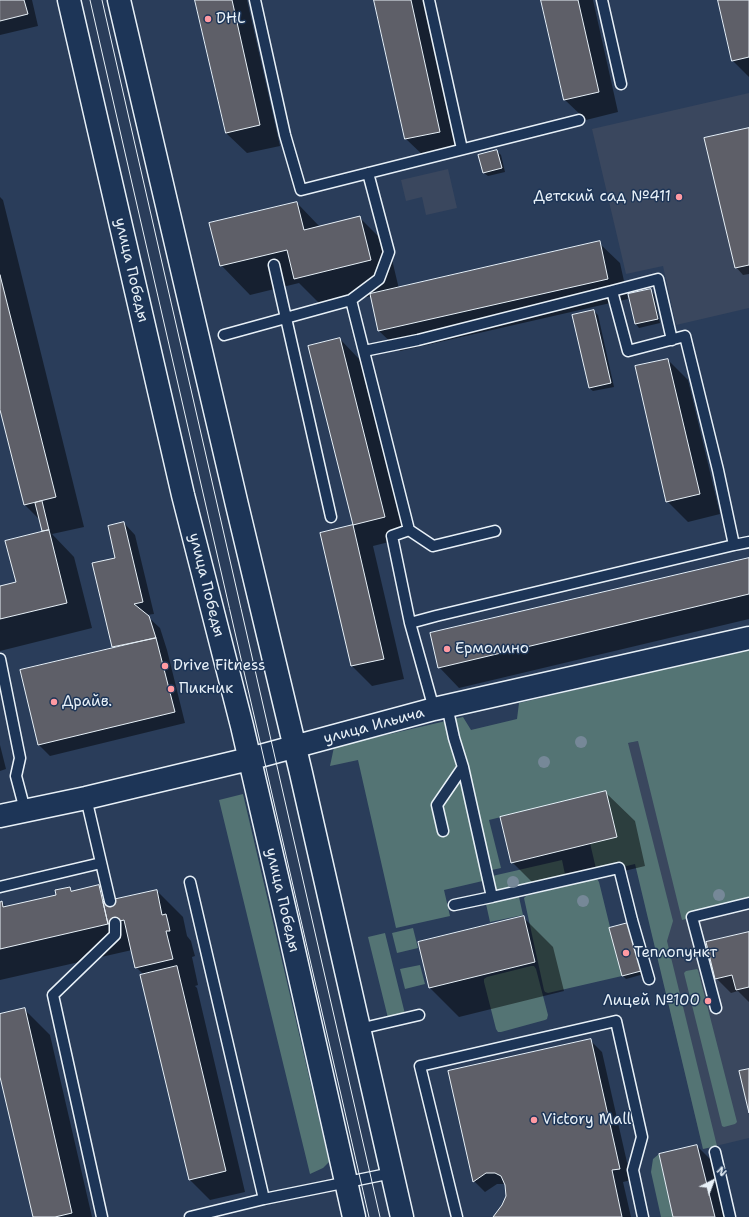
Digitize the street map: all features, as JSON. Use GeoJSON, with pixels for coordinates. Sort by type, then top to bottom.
{"type":"FeatureCollection","features":[{"type":"Feature","properties":{"kind":"main road","name":"улица Победы"},"geometry":{"type":"LineString","coordinates":[[69,0],[182,495],[250,759],[286,912],[354,1217]]}},
{"type":"Feature","properties":{"kind":"main road"},"geometry":{"type":"LineString","coordinates":[[120,0],[295,747],[402,1217]]}},
{"type":"Feature","properties":{"kind":"main road","name":"улица Ильича"},"geometry":{"type":"LineString","coordinates":[[0,816],[86,798],[250,759],[440,708],[749,638]]}},
{"type":"Feature","properties":{"kind":"lane"},"geometry":{"type":"LineString","coordinates":[[255,0],[285,135],[301,190],[579,120]]}},
{"type":"Feature","properties":{"kind":"lane"},"geometry":{"type":"LineString","coordinates":[[429,0],[462,149]]}},
{"type":"Feature","properties":{"kind":"lane"},"geometry":{"type":"LineString","coordinates":[[602,0],[621,84]]}},
{"type":"Feature","properties":{"kind":"lane"},"geometry":{"type":"LineString","coordinates":[[224,335],[351,300],[379,279],[389,252],[368,173]]}},
{"type":"Feature","properties":{"kind":"lane"},"geometry":{"type":"LineString","coordinates":[[274,265],[331,517]]}},
{"type":"Feature","properties":{"kind":"lane"},"geometry":{"type":"LineString","coordinates":[[364,352],[418,340],[658,279],[672,340]]}},
{"type":"Feature","properties":{"kind":"lane"},"geometry":{"type":"LineString","coordinates":[[612,291],[628,351],[685,336],[718,470],[734,545]]}},
{"type":"Feature","properties":{"kind":"lane"},"geometry":{"type":"LineString","coordinates":[[351,300],[409,530],[433,546],[495,531]]}},
{"type":"Feature","properties":{"kind":"lane"},"geometry":{"type":"LineString","coordinates":[[409,530],[392,536],[410,622],[440,708],[454,738],[463,767],[492,897]]}},
{"type":"Feature","properties":{"kind":"lane"},"geometry":{"type":"LineString","coordinates":[[410,622],[749,542]]}},
{"type":"Feature","properties":{"kind":"lane"},"geometry":{"type":"LineString","coordinates":[[0,659],[20,758],[16,776],[25,810]]}},
{"type":"Feature","properties":{"kind":"lane"},"geometry":{"type":"LineString","coordinates":[[442,831],[437,805],[463,767]]}},
{"type":"Feature","properties":{"kind":"lane"},"geometry":{"type":"LineString","coordinates":[[86,798],[110,901]]}},
{"type":"Feature","properties":{"kind":"lane"},"geometry":{"type":"LineString","coordinates":[[0,887],[101,863]]}},
{"type":"Feature","properties":{"kind":"lane"},"geometry":{"type":"LineString","coordinates":[[454,905],[619,868],[649,979]]}},
{"type":"Feature","properties":{"kind":"lane"},"geometry":{"type":"LineString","coordinates":[[190,882],[264,1199]]}},
{"type":"Feature","properties":{"kind":"lane"},"geometry":{"type":"LineString","coordinates":[[716,1008],[692,917],[749,904]]}},
{"type":"Feature","properties":{"kind":"lane"},"geometry":{"type":"LineString","coordinates":[[102,1217],[53,995],[115,936],[115,922]]}},
{"type":"Feature","properties":{"kind":"lane"},"geometry":{"type":"LineString","coordinates":[[360,1029],[419,1015]]}},
{"type":"Feature","properties":{"kind":"lane"},"geometry":{"type":"LineString","coordinates":[[457,1217],[420,1066],[616,1021],[642,1137],[633,1170],[643,1217]]}},
{"type":"Feature","properties":{"kind":"lane"},"geometry":{"type":"LineString","coordinates":[[715,1152],[730,1217]]}},
{"type":"Feature","properties":{"kind":"lane"},"geometry":{"type":"LineString","coordinates":[[190,1217],[264,1199],[392,1173]]}},
{"type":"Feature","properties":{"kind":"shaded area","name":"Детский сад №411"},"geometry":{"type":"Polygon","coordinates":[[[749,93],[749,308],[676,325],[663,266],[626,274],[592,129],[749,93]]]}},
{"type":"Feature","properties":{"kind":"shaded area"},"geometry":{"type":"Polygon","coordinates":[[[448,169],[457,208],[426,215],[422,197],[406,201],[401,180],[448,169]]]}},
{"type":"Feature","properties":{"kind":"shaded area","name":"Лицей №100"},"geometry":{"type":"Polygon","coordinates":[[[749,715],[749,1138],[703,1149],[608,748],[749,715]]]}},
{"type":"Feature","properties":{"kind":"green space"},"geometry":{"type":"Polygon","coordinates":[[[749,649],[749,903],[682,920],[638,741],[628,743],[673,921],[667,941],[717,1146],[703,1149],[635,864],[597,873],[590,843],[606,791],[489,820],[501,868],[487,871],[487,880],[444,890],[450,916],[396,928],[358,760],[330,766],[334,747],[463,717],[471,730],[517,719],[519,703],[749,649]]]}},
{"type":"Feature","properties":{"kind":"green space"},"geometry":{"type":"Polygon","coordinates":[[[243,794],[329,1162],[323,1168],[310,1174],[219,800],[243,794]]]}},
{"type":"Feature","properties":{"kind":"green space"},"geometry":{"type":"Polygon","coordinates":[[[562,860],[566,879],[492,897],[488,877],[562,860]]]}},
{"type":"Feature","properties":{"kind":"green space"},"geometry":{"type":"Polygon","coordinates":[[[597,879],[599,882],[622,976],[548,993],[545,992],[524,898],[526,896],[597,879]]]}},
{"type":"Feature","properties":{"kind":"green space"},"geometry":{"type":"Polygon","coordinates":[[[519,897],[523,915],[490,922],[486,904],[519,897]]]}},
{"type":"Feature","properties":{"kind":"green space"},"geometry":{"type":"Polygon","coordinates":[[[413,928],[418,948],[397,953],[392,933],[413,928]]]}},
{"type":"Feature","properties":{"kind":"green space"},"geometry":{"type":"Polygon","coordinates":[[[385,933],[405,1014],[388,1018],[368,937],[385,933]]]}},
{"type":"Feature","properties":{"kind":"green space"},"geometry":{"type":"Polygon","coordinates":[[[420,965],[425,984],[405,989],[400,969],[420,965]]]}},
{"type":"Feature","properties":{"kind":"green space"},"geometry":{"type":"Polygon","coordinates":[[[534,966],[536,969],[548,1015],[547,1019],[498,1032],[484,979],[534,966]]]}},
{"type":"Feature","properties":{"kind":"green space"},"geometry":{"type":"Polygon","coordinates":[[[697,969],[737,1122],[724,1127],[722,1126],[684,973],[686,971],[697,969]]]}},
{"type":"Feature","properties":{"kind":"green space"},"geometry":{"type":"Polygon","coordinates":[[[659,1154],[673,1217],[661,1217],[651,1172],[653,1159],[659,1154]]]}},
{"type":"Feature","properties":{"kind":"building"},"geometry":{"type":"Polygon","coordinates":[[[0,0],[24,0],[28,14],[0,21],[0,0]]]}},
{"type":"Feature","properties":{"kind":"building"},"geometry":{"type":"Polygon","coordinates":[[[195,0],[232,0],[260,125],[226,133],[195,0]]]}},
{"type":"Feature","properties":{"kind":"building"},"geometry":{"type":"Polygon","coordinates":[[[374,0],[411,0],[440,132],[405,139],[374,0]]]}},
{"type":"Feature","properties":{"kind":"building"},"geometry":{"type":"Polygon","coordinates":[[[541,0],[578,0],[599,92],[564,100],[541,0]]]}},
{"type":"Feature","properties":{"kind":"building"},"geometry":{"type":"Polygon","coordinates":[[[718,0],[749,0],[749,57],[732,61],[718,0]]]}},
{"type":"Feature","properties":{"kind":"building"},"geometry":{"type":"Polygon","coordinates":[[[749,128],[749,265],[735,268],[704,138],[749,128]]]}},
{"type":"Feature","properties":{"kind":"building"},"geometry":{"type":"Polygon","coordinates":[[[497,150],[502,168],[483,173],[478,155],[497,150]]]}},
{"type":"Feature","properties":{"kind":"building"},"geometry":{"type":"Polygon","coordinates":[[[297,202],[304,230],[360,216],[371,260],[294,279],[287,250],[220,266],[209,223],[297,202]]]}},
{"type":"Feature","properties":{"kind":"building"},"geometry":{"type":"Polygon","coordinates":[[[600,241],[608,279],[378,331],[370,294],[600,241]]]}},
{"type":"Feature","properties":{"kind":"building"},"geometry":{"type":"Polygon","coordinates":[[[0,275],[56,497],[24,505],[0,410],[0,275]]]}},
{"type":"Feature","properties":{"kind":"building"},"geometry":{"type":"Polygon","coordinates":[[[651,289],[658,319],[635,324],[628,294],[651,289]]]}},
{"type":"Feature","properties":{"kind":"building"},"geometry":{"type":"Polygon","coordinates":[[[594,310],[611,383],[589,388],[572,315],[594,310]]]}},
{"type":"Feature","properties":{"kind":"building"},"geometry":{"type":"Polygon","coordinates":[[[340,338],[385,517],[353,525],[308,346],[340,338]]]}},
{"type":"Feature","properties":{"kind":"building"},"geometry":{"type":"Polygon","coordinates":[[[668,359],[700,494],[666,502],[635,366],[668,359]]]}},
{"type":"Feature","properties":{"kind":"building"},"geometry":{"type":"Polygon","coordinates":[[[42,501],[49,530],[42,531],[35,503],[42,501]]]}},
{"type":"Feature","properties":{"kind":"building"},"geometry":{"type":"Polygon","coordinates":[[[124,522],[143,602],[134,604],[149,616],[156,638],[112,647],[92,563],[115,558],[108,526],[124,522]]]}},
{"type":"Feature","properties":{"kind":"building"},"geometry":{"type":"Polygon","coordinates":[[[353,525],[384,659],[351,666],[320,533],[353,525]]]}},
{"type":"Feature","properties":{"kind":"building"},"geometry":{"type":"Polygon","coordinates":[[[49,530],[67,603],[0,619],[0,586],[16,582],[5,541],[49,530]]]}},
{"type":"Feature","properties":{"kind":"building"},"geometry":{"type":"Polygon","coordinates":[[[749,558],[749,594],[438,668],[430,633],[749,558]]]}},
{"type":"Feature","properties":{"kind":"building"},"geometry":{"type":"Polygon","coordinates":[[[156,638],[175,712],[38,745],[20,670],[156,638]]]}},
{"type":"Feature","properties":{"kind":"building"},"geometry":{"type":"Polygon","coordinates":[[[606,791],[617,837],[511,863],[500,817],[606,791]]]}},
{"type":"Feature","properties":{"kind":"building"},"geometry":{"type":"Polygon","coordinates":[[[99,885],[108,924],[0,949],[0,902],[2,901],[3,907],[56,895],[55,890],[70,887],[71,891],[99,885]]]}},
{"type":"Feature","properties":{"kind":"building"},"geometry":{"type":"Polygon","coordinates":[[[157,890],[162,915],[166,914],[168,922],[170,931],[166,931],[173,959],[135,968],[124,920],[108,924],[103,902],[157,890]]]}},
{"type":"Feature","properties":{"kind":"building"},"geometry":{"type":"Polygon","coordinates":[[[524,916],[535,962],[429,988],[418,942],[524,916]]]}},
{"type":"Feature","properties":{"kind":"building","name":"Теплопункт"},"geometry":{"type":"Polygon","coordinates":[[[628,923],[641,971],[622,976],[609,928],[628,923]]]}},
{"type":"Feature","properties":{"kind":"building"},"geometry":{"type":"Polygon","coordinates":[[[749,932],[749,987],[736,990],[732,975],[715,979],[706,942],[749,932]]]}},
{"type":"Feature","properties":{"kind":"building"},"geometry":{"type":"Polygon","coordinates":[[[177,966],[226,1171],[189,1180],[140,975],[177,966]]]}},
{"type":"Feature","properties":{"kind":"building"},"geometry":{"type":"Polygon","coordinates":[[[25,1008],[72,1213],[55,1217],[33,1217],[0,1077],[0,1014],[25,1008]]]}},
{"type":"Feature","properties":{"kind":"building","name":"Victory Mall"},"geometry":{"type":"Polygon","coordinates":[[[591,1039],[620,1169],[612,1170],[622,1217],[493,1217],[502,1205],[506,1196],[505,1185],[501,1176],[495,1173],[486,1173],[473,1182],[448,1071],[591,1039]]]}},
{"type":"Feature","properties":{"kind":"building"},"geometry":{"type":"Polygon","coordinates":[[[749,1069],[749,1113],[739,1071],[749,1069]]]}},
{"type":"Feature","properties":{"kind":"building"},"geometry":{"type":"Polygon","coordinates":[[[697,1145],[715,1217],[673,1217],[659,1154],[697,1145]]]}},
{"type":"Feature","properties":{"kind":"tram line"},"geometry":{"type":"LineString","coordinates":[[90,0],[369,1217]]}},
{"type":"Feature","properties":{"kind":"tram line"},"geometry":{"type":"LineString","coordinates":[[102,0],[380,1217]]}},
{"type":"Feature","properties":{"kind":"place","name":"DHL"},"geometry":{"type":"Point","coordinates":[208,19]}},
{"type":"Feature","properties":{"kind":"place","name":"Детский сад №411"},"geometry":{"type":"Point","coordinates":[679,197]}},
{"type":"Feature","properties":{"kind":"place","name":"Ермолино"},"geometry":{"type":"Point","coordinates":[447,649]}},
{"type":"Feature","properties":{"kind":"place","name":"Drive Fitness"},"geometry":{"type":"Point","coordinates":[165,666]}},
{"type":"Feature","properties":{"kind":"place","name":"Пикник"},"geometry":{"type":"Point","coordinates":[171,689]}},
{"type":"Feature","properties":{"kind":"place","name":"Драйв."},"geometry":{"type":"Point","coordinates":[54,702]}},
{"type":"Feature","properties":{"kind":"place","name":"Теплопункт"},"geometry":{"type":"Point","coordinates":[626,953]}},
{"type":"Feature","properties":{"kind":"place","name":"Лицей №100"},"geometry":{"type":"Point","coordinates":[708,1001]}},
{"type":"Feature","properties":{"kind":"place","name":"Victory Mall"},"geometry":{"type":"Point","coordinates":[534,1120]}}]}
